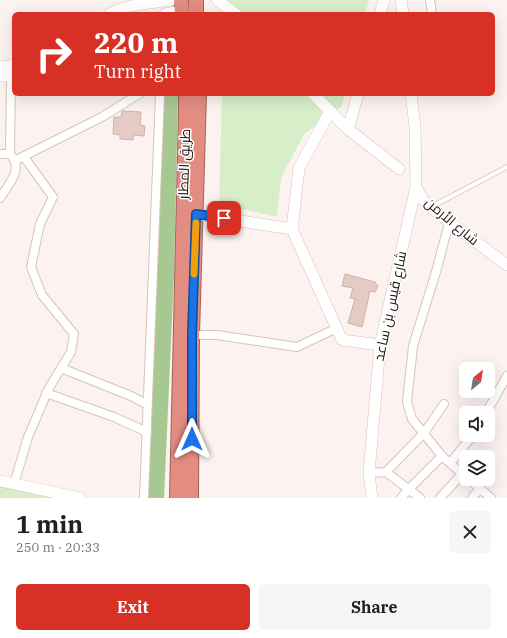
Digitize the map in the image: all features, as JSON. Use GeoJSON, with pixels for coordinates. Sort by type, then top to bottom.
{"type":"FeatureCollection","features":[{"type":"Feature","properties":{"kind":"highway"},"geometry":{"type":"LineString","coordinates":[[196,0],[196,12]]}},
{"type":"Feature","properties":{"kind":"highway","name":"طريق المطار"},"geometry":{"type":"LineString","coordinates":[[176,498],[186,96]]}},
{"type":"Feature","properties":{"kind":"highway","name":"طريق المطار"},"geometry":{"type":"LineString","coordinates":[[192,498],[192,335],[199,96]]}},
{"type":"Feature","properties":{"kind":"main road"},"geometry":{"type":"LineString","coordinates":[[218,0],[233,12]]}},
{"type":"Feature","properties":{"kind":"main road"},"geometry":{"type":"LineString","coordinates":[[381,12],[384,0]]}},
{"type":"Feature","properties":{"kind":"main road"},"geometry":{"type":"LineString","coordinates":[[401,0],[403,12]]}},
{"type":"Feature","properties":{"kind":"main road"},"geometry":{"type":"LineString","coordinates":[[112,12],[116,10],[168,1]]}},
{"type":"Feature","properties":{"kind":"main road"},"geometry":{"type":"LineString","coordinates":[[171,12],[182,8]]}},
{"type":"Feature","properties":{"kind":"main road"},"geometry":{"type":"LineString","coordinates":[[316,96],[348,129],[399,169]]}},
{"type":"Feature","properties":{"kind":"main road"},"geometry":{"type":"LineString","coordinates":[[348,129],[357,96]]}},
{"type":"Feature","properties":{"kind":"main road","name":"شارع الأرمن"},"geometry":{"type":"LineString","coordinates":[[411,96],[415,128],[416,187],[424,200],[449,223],[507,265]]}},
{"type":"Feature","properties":{"kind":"main road"},"geometry":{"type":"LineString","coordinates":[[330,111],[299,168],[292,229],[342,340],[380,345]]}},
{"type":"Feature","properties":{"kind":"main road","name":"شارع قيس بن ساعد"},"geometry":{"type":"LineString","coordinates":[[372,498],[369,472],[380,345],[416,187]]}},
{"type":"Feature","properties":{"kind":"main road"},"geometry":{"type":"LineString","coordinates":[[196,214],[292,229]]}},
{"type":"Feature","properties":{"kind":"main road"},"geometry":{"type":"LineString","coordinates":[[1,484],[14,484],[80,498]]}},
{"type":"Feature","properties":{"kind":"street"},"geometry":{"type":"LineString","coordinates":[[430,0],[432,12]]}},
{"type":"Feature","properties":{"kind":"street"},"geometry":{"type":"LineString","coordinates":[[165,12],[168,1]]}},
{"type":"Feature","properties":{"kind":"street"},"geometry":{"type":"LineString","coordinates":[[0,198],[16,171],[17,157],[8,71]]}},
{"type":"Feature","properties":{"kind":"street"},"geometry":{"type":"LineString","coordinates":[[0,154],[17,157],[102,117],[136,96]]}},
{"type":"Feature","properties":{"kind":"street"},"geometry":{"type":"LineString","coordinates":[[144,498],[160,96]]}},
{"type":"Feature","properties":{"kind":"street"},"geometry":{"type":"LineString","coordinates":[[14,484],[28,437],[46,393],[71,352],[74,334],[42,295],[32,267],[40,224],[53,197],[17,157]]}},
{"type":"Feature","properties":{"kind":"street"},"geometry":{"type":"LineString","coordinates":[[449,223],[436,272],[413,346],[407,402],[412,419],[442,456],[459,470]]}},
{"type":"Feature","properties":{"kind":"street"},"geometry":{"type":"LineString","coordinates":[[192,335],[217,335],[297,347],[337,328]]}},
{"type":"Feature","properties":{"kind":"street"},"geometry":{"type":"LineString","coordinates":[[61,368],[131,396],[148,405]]}},
{"type":"Feature","properties":{"kind":"street"},"geometry":{"type":"LineString","coordinates":[[490,406],[507,376]]}},
{"type":"Feature","properties":{"kind":"street"},"geometry":{"type":"LineString","coordinates":[[46,393],[114,417],[147,432]]}},
{"type":"Feature","properties":{"kind":"street"},"geometry":{"type":"LineString","coordinates":[[386,472],[424,433],[444,404]]}},
{"type":"Feature","properties":{"kind":"street"},"geometry":{"type":"LineString","coordinates":[[450,462],[467,442]]}},
{"type":"Feature","properties":{"kind":"street"},"geometry":{"type":"LineString","coordinates":[[401,498],[442,456]]}},
{"type":"Feature","properties":{"kind":"street"},"geometry":{"type":"LineString","coordinates":[[369,472],[386,472],[420,498]]}},
{"type":"Feature","properties":{"kind":"street"},"geometry":{"type":"LineString","coordinates":[[440,498],[459,482]]}},
{"type":"Feature","properties":{"kind":"street"},"geometry":{"type":"LineString","coordinates":[[478,486],[491,498]]}},
{"type":"Feature","properties":{"kind":"street"},"geometry":{"type":"LineString","coordinates":[[472,498],[480,488]]}},
{"type":"Feature","properties":{"kind":"lane"},"geometry":{"type":"LineString","coordinates":[[431,207],[507,168]]}},
{"type":"Feature","properties":{"kind":"green space"},"geometry":{"type":"Polygon","coordinates":[[[225,0],[369,0],[366,12],[225,12],[225,0]]]}},
{"type":"Feature","properties":{"kind":"green space"},"geometry":{"type":"Polygon","coordinates":[[[160,96],[178,96],[174,275],[164,498],[144,498],[160,96]]]}},
{"type":"Feature","properties":{"kind":"green space"},"geometry":{"type":"Polygon","coordinates":[[[222,96],[344,96],[341,107],[304,134],[281,178],[277,217],[219,204],[222,96]]]}},
{"type":"Feature","properties":{"kind":"green space"},"geometry":{"type":"Polygon","coordinates":[[[2,482],[67,498],[0,498],[0,488],[2,482]]]}},
{"type":"Feature","properties":{"kind":"building"},"geometry":{"type":"Polygon","coordinates":[[[122,111],[141,112],[140,125],[145,126],[144,136],[134,135],[133,140],[120,139],[120,135],[113,134],[114,117],[121,117],[122,111]]]}},
{"type":"Feature","properties":{"kind":"building"},"geometry":{"type":"Polygon","coordinates":[[[345,274],[375,282],[378,286],[375,292],[370,291],[362,327],[348,323],[355,299],[350,298],[353,288],[342,286],[345,274]]]}},
{"type":"Feature","properties":{"kind":"slow traffic"},"geometry":{"type":"LineString","coordinates":[[194,274],[196,223]]}},
{"type":"Feature","properties":{"kind":"route"},"geometry":{"type":"LineString","coordinates":[[192,439],[192,335],[196,214],[224,218]]}}]}
